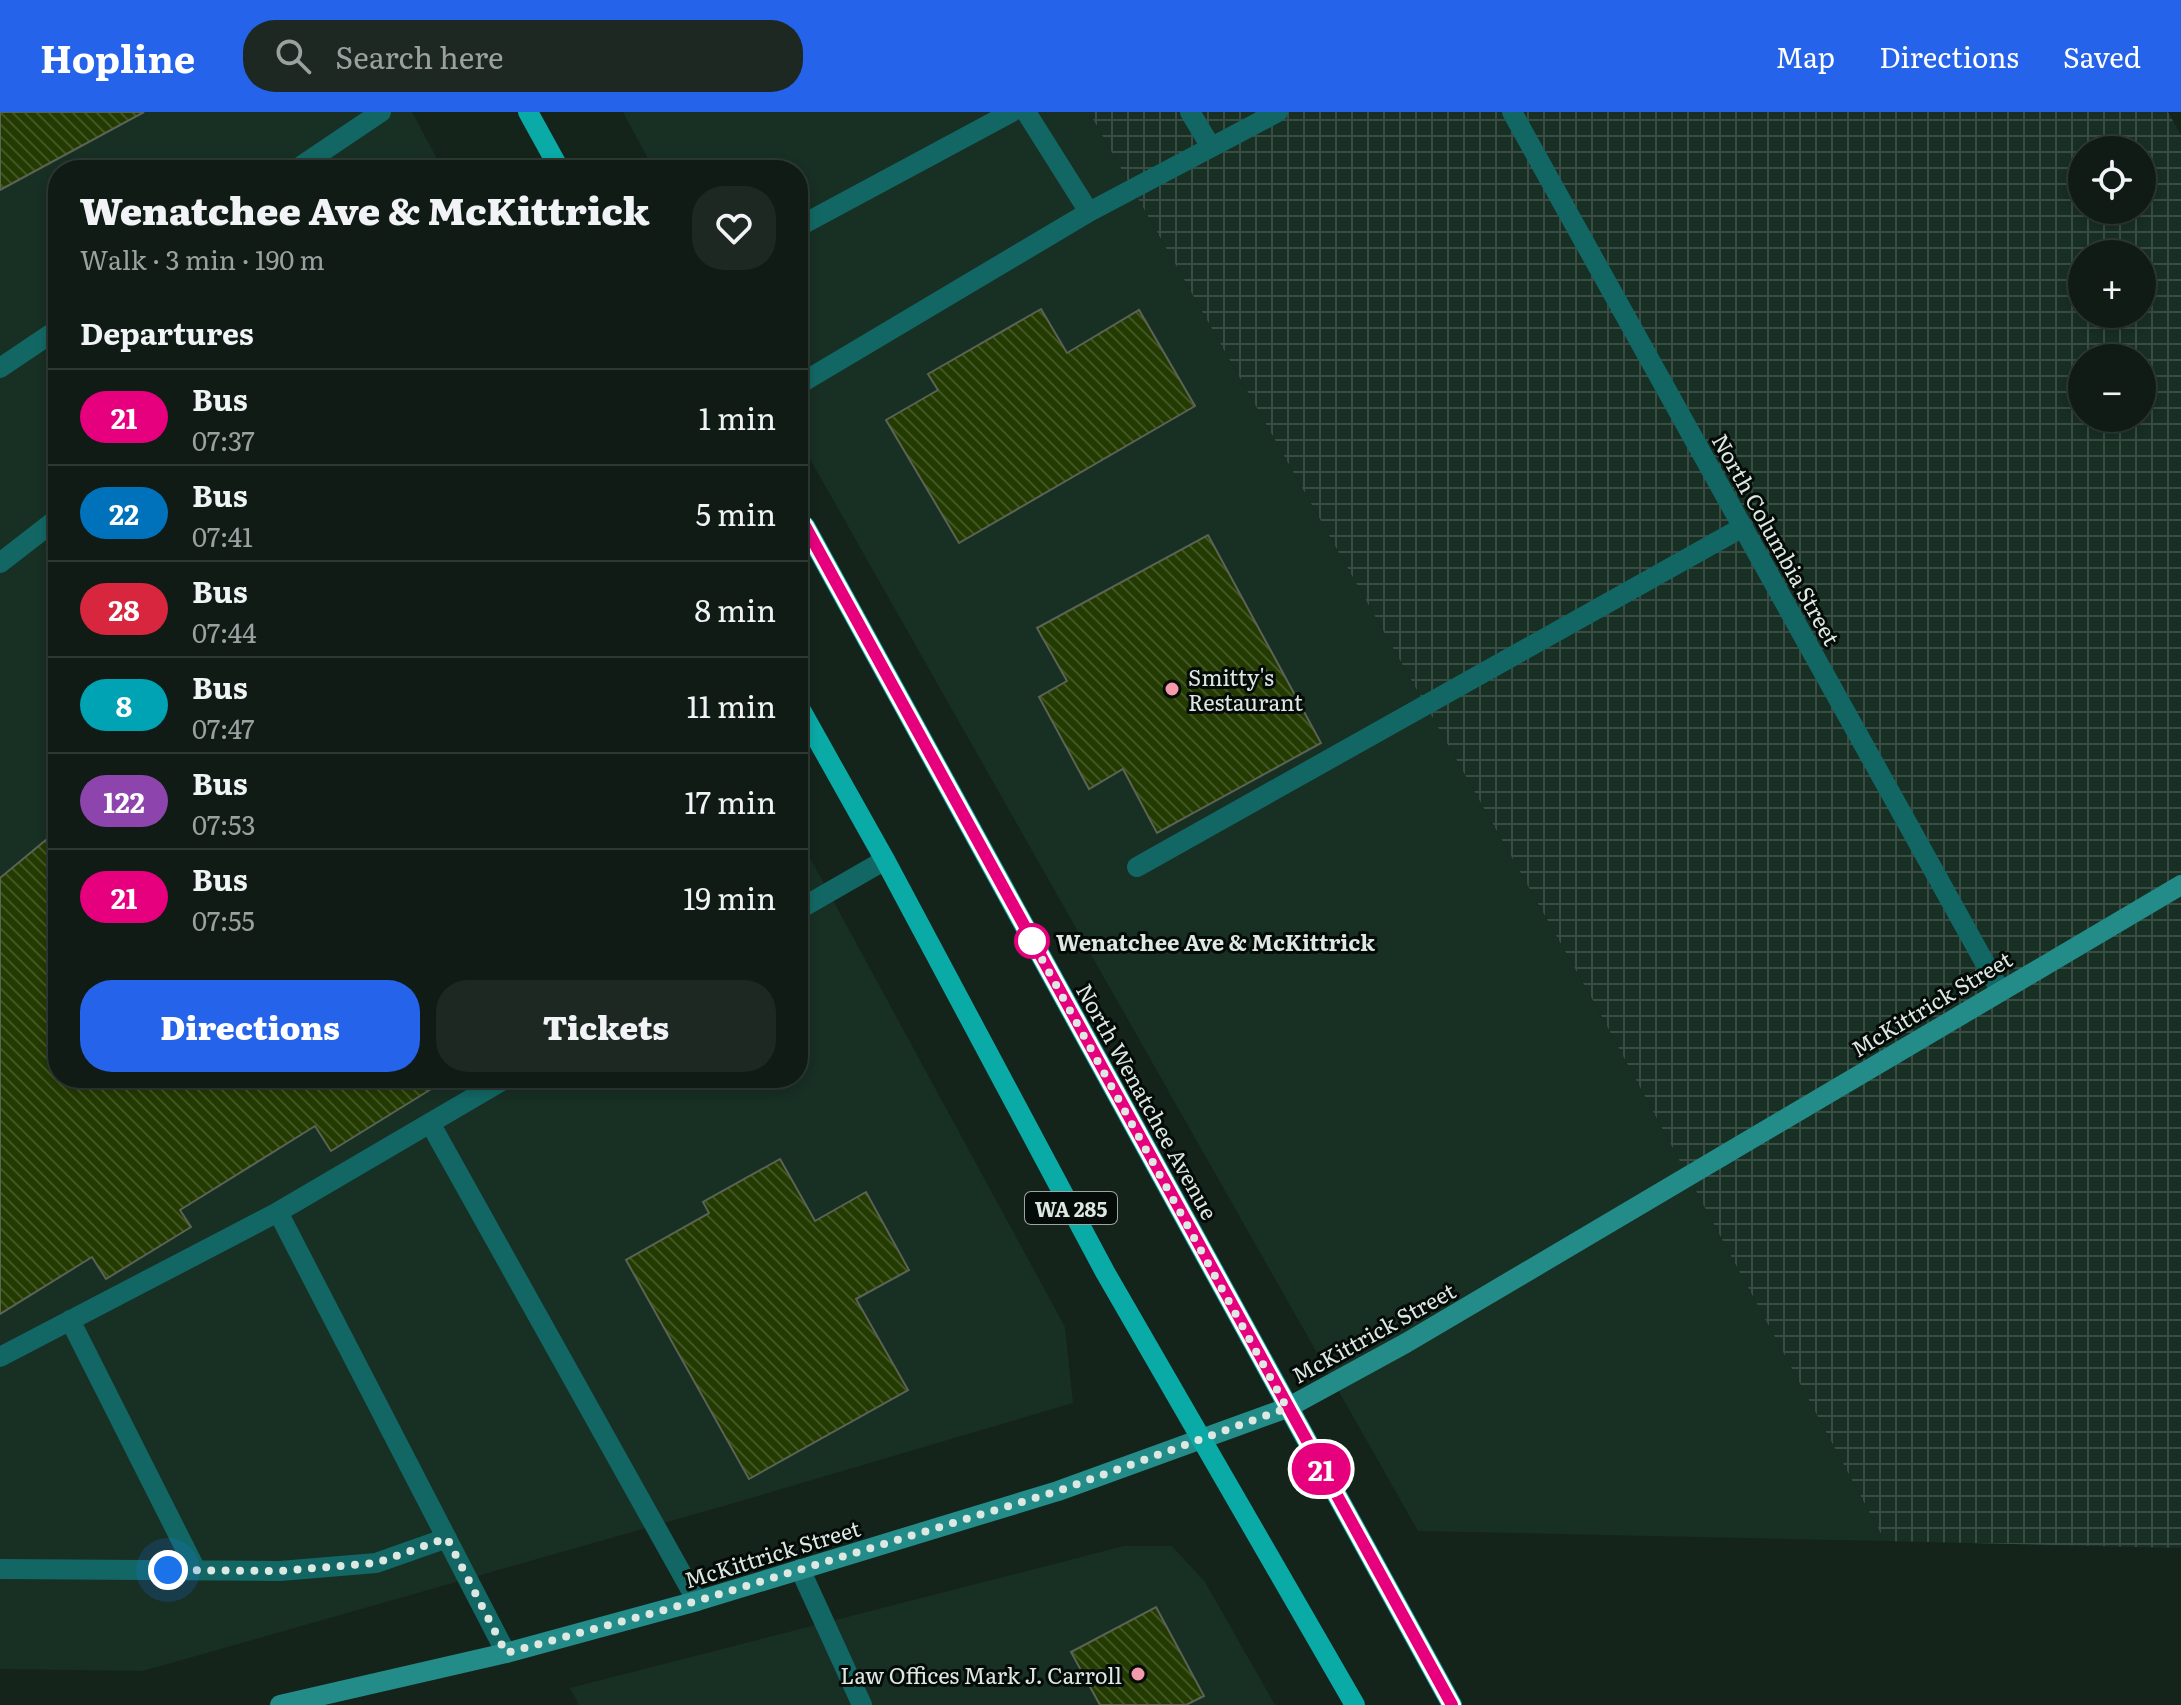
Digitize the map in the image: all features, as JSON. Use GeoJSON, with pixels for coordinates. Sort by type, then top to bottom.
{"type":"FeatureCollection","features":[{"type":"Feature","properties":{"kind":"main road"},"geometry":{"type":"LineString","coordinates":[[528,112],[554,160]]}},
{"type":"Feature","properties":{"kind":"main road","name":"North Wenatchee Avenue"},"geometry":{"type":"LineString","coordinates":[[808,531],[1452,1705]]}},
{"type":"Feature","properties":{"kind":"main road","name":"WA 285"},"geometry":{"type":"LineString","coordinates":[[808,723],[885,860],[1105,1272],[1355,1705]]}},
{"type":"Feature","properties":{"kind":"street"},"geometry":{"type":"LineString","coordinates":[[310,160],[381,112]]}},
{"type":"Feature","properties":{"kind":"street"},"geometry":{"type":"LineString","coordinates":[[808,222],[1012,112]]}},
{"type":"Feature","properties":{"kind":"street"},"geometry":{"type":"LineString","coordinates":[[1026,112],[1089,212]]}},
{"type":"Feature","properties":{"kind":"street"},"geometry":{"type":"LineString","coordinates":[[1190,112],[1211,147]]}},
{"type":"Feature","properties":{"kind":"street"},"geometry":{"type":"LineString","coordinates":[[808,379],[1089,212],[1278,112]]}},
{"type":"Feature","properties":{"kind":"street","name":"North Columbia Street"},"geometry":{"type":"LineString","coordinates":[[1512,112],[2000,990]]}},
{"type":"Feature","properties":{"kind":"street"},"geometry":{"type":"LineString","coordinates":[[0,368],[48,336]]}},
{"type":"Feature","properties":{"kind":"street"},"geometry":{"type":"LineString","coordinates":[[0,563],[48,526]]}},
{"type":"Feature","properties":{"kind":"street"},"geometry":{"type":"LineString","coordinates":[[1137,867],[1743,527]]}},
{"type":"Feature","properties":{"kind":"street"},"geometry":{"type":"LineString","coordinates":[[808,904],[885,860]]}},
{"type":"Feature","properties":{"kind":"street","name":"McKittrick Street"},"geometry":{"type":"LineString","coordinates":[[280,1705],[506,1653],[697,1601],[1058,1491],[1287,1408],[1406,1343],[2181,885]]}},
{"type":"Feature","properties":{"kind":"street"},"geometry":{"type":"LineString","coordinates":[[0,1357],[278,1212],[490,1088]]}},
{"type":"Feature","properties":{"kind":"street"},"geometry":{"type":"LineString","coordinates":[[430,1123],[697,1601]]}},
{"type":"Feature","properties":{"kind":"street"},"geometry":{"type":"LineString","coordinates":[[278,1212],[506,1653]]}},
{"type":"Feature","properties":{"kind":"street"},"geometry":{"type":"LineString","coordinates":[[70,1320],[196,1570]]}},
{"type":"Feature","properties":{"kind":"street"},"geometry":{"type":"LineString","coordinates":[[0,1569],[280,1571],[376,1563],[447,1538]]}},
{"type":"Feature","properties":{"kind":"street"},"geometry":{"type":"LineString","coordinates":[[800,1569],[862,1705]]}},
{"type":"Feature","properties":{"kind":"shaded area"},"geometry":{"type":"Polygon","coordinates":[[[0,112],[412,112],[438,160],[48,160],[48,1088],[808,1088],[808,854],[1065,1327],[1073,1403],[143,1671],[0,1669],[0,112]]]}},
{"type":"Feature","properties":{"kind":"shaded area"},"geometry":{"type":"Polygon","coordinates":[[[623,112],[1089,112],[1595,1004],[1885,1541],[1418,1531],[808,456],[808,160],[649,160],[623,112]]]}},
{"type":"Feature","properties":{"kind":"shaded area"},"geometry":{"type":"Polygon","coordinates":[[[1089,112],[2168,112],[2181,135],[2181,1548],[1885,1541],[1595,1004],[1089,112]]]}},
{"type":"Feature","properties":{"kind":"shaded area"},"geometry":{"type":"Polygon","coordinates":[[[1124,1546],[1172,1546],[1205,1582],[1275,1705],[579,1705],[570,1688],[1124,1546]]]}},
{"type":"Feature","properties":{"kind":"building"},"geometry":{"type":"Polygon","coordinates":[[[0,112],[144,112],[55,160],[48,160],[48,164],[0,190],[0,112]]]}},
{"type":"Feature","properties":{"kind":"building"},"geometry":{"type":"Polygon","coordinates":[[[1041,309],[1067,353],[1139,310],[1195,406],[959,543],[886,420],[938,390],[928,374],[1041,309]]]}},
{"type":"Feature","properties":{"kind":"building","name":"Smitty's Restaurant"},"geometry":{"type":"Polygon","coordinates":[[[1208,535],[1321,743],[1157,833],[1123,769],[1089,789],[1039,697],[1067,681],[1037,628],[1208,535]]]}},
{"type":"Feature","properties":{"kind":"building"},"geometry":{"type":"Polygon","coordinates":[[[48,838],[48,1088],[433,1088],[331,1151],[315,1126],[180,1210],[191,1227],[106,1279],[92,1257],[0,1314],[0,878],[48,838]]]}},
{"type":"Feature","properties":{"kind":"building"},"geometry":{"type":"Polygon","coordinates":[[[780,1159],[815,1221],[866,1192],[909,1270],[856,1299],[908,1390],[749,1479],[626,1260],[709,1213],[703,1202],[780,1159]]]}},
{"type":"Feature","properties":{"kind":"building","name":"Law Offices Mark J. Carroll"},"geometry":{"type":"Polygon","coordinates":[[[1156,1607],[1204,1696],[1186,1705],[1100,1705],[1071,1652],[1156,1607]]]}},
{"type":"Feature","properties":{"kind":"bus line","name":"21"},"geometry":{"type":"LineString","coordinates":[[808,532],[1452,1705]]}},
{"type":"Feature","properties":{"kind":"place","name":"Smitty's Restaurant"},"geometry":{"type":"Point","coordinates":[1172,689]}},
{"type":"Feature","properties":{"kind":"place","name":"Wenatchee Ave & McKittrick"},"geometry":{"type":"Point","coordinates":[1032,941]}},
{"type":"Feature","properties":{"kind":"place","name":"Law Offices Mark J. Carroll"},"geometry":{"type":"Point","coordinates":[1138,1674]}},
{"type":"Feature","properties":{"kind":"route"},"geometry":{"type":"LineString","coordinates":[[168,1570],[280,1571],[376,1563],[447,1538],[506,1653],[697,1601],[1058,1491],[1287,1408],[1032,941]]}}]}
